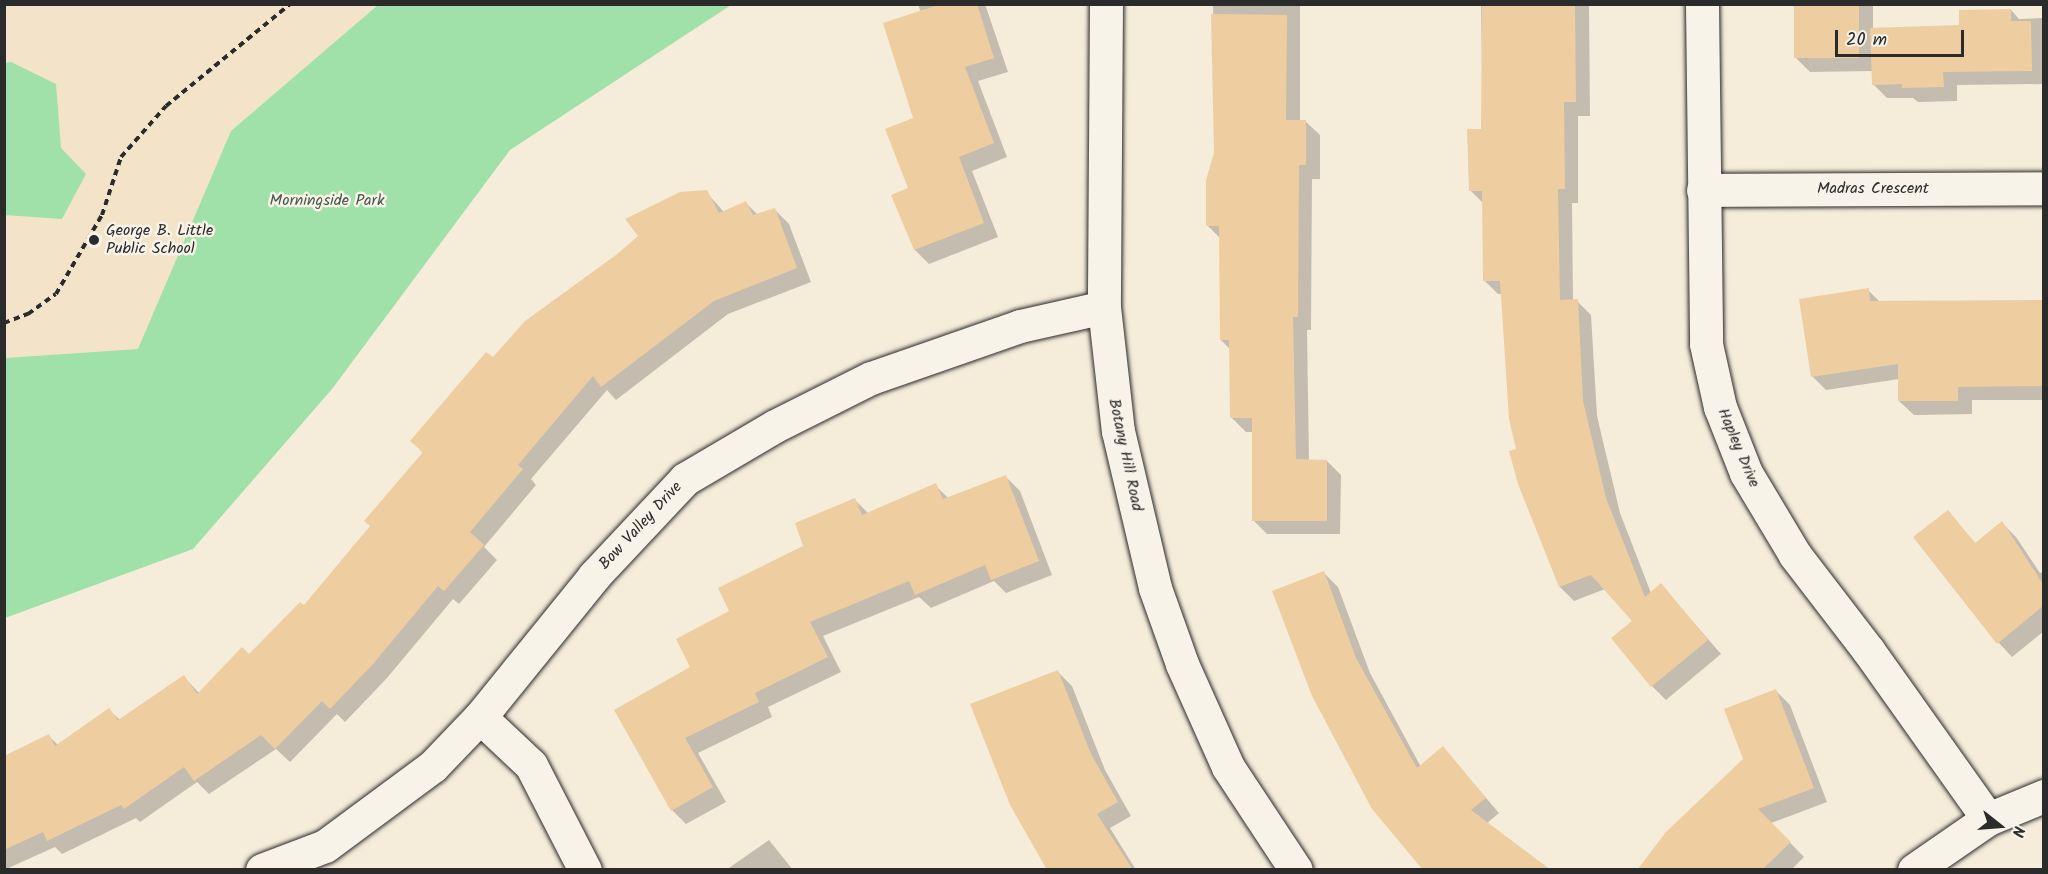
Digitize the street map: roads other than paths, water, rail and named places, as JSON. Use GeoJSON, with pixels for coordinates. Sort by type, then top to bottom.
{"type":"FeatureCollection","features":[{"type":"Feature","properties":{"kind":"street","name":"Botany Hill Road"},"geometry":{"type":"LineString","coordinates":[[1106,4],[1104,307],[1118,431],[1155,588],[1182,664],[1228,767],[1296,870]]}},
{"type":"Feature","properties":{"kind":"street","name":"Hapley Drive"},"geometry":{"type":"LineString","coordinates":[[1701,4],[1706,344],[1720,407],[1746,473],[1795,555],[1868,650],[1988,819]]}},
{"type":"Feature","properties":{"kind":"street","name":"Madras Crescent"},"geometry":{"type":"LineString","coordinates":[[1703,190],[2043,188]]}},
{"type":"Feature","properties":{"kind":"street","name":"Bow Valley Drive"},"geometry":{"type":"LineString","coordinates":[[262,870],[326,846],[433,766],[480,717],[594,576],[685,479],[775,426],[871,378],[1020,326],[1104,307]]}},
{"type":"Feature","properties":{"kind":"street"},"geometry":{"type":"LineString","coordinates":[[480,717],[531,765],[585,870]]}},
{"type":"Feature","properties":{"kind":"street"},"geometry":{"type":"LineString","coordinates":[[1914,870],[1988,819],[2043,796]]}},
{"type":"Feature","properties":{"kind":"place","name":"George B. Little Public School"},"geometry":{"type":"Point","coordinates":[94,240]}},
{"type":"Feature","properties":{"kind":"park label","name":"Morningside Park"},"geometry":{"type":"Point","coordinates":[327,201]}}]}
